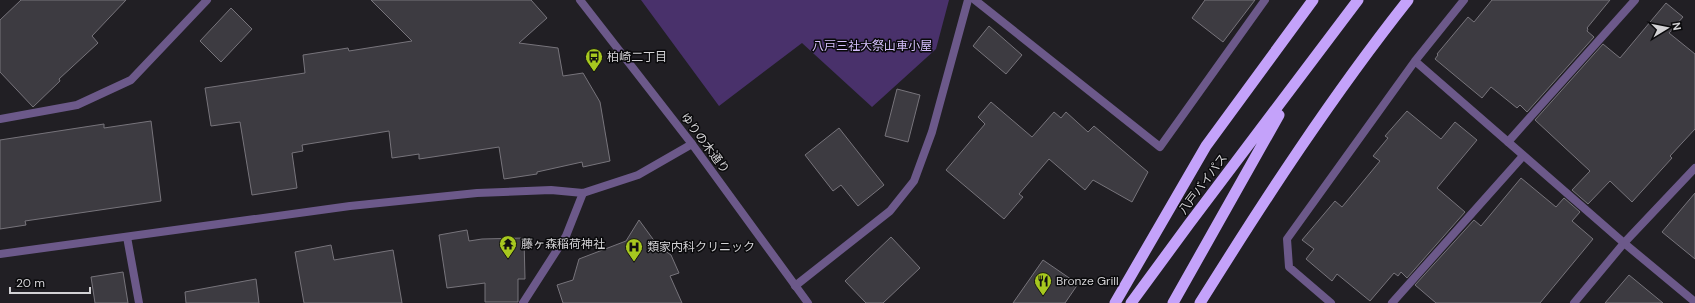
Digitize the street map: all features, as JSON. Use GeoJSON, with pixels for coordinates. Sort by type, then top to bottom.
{"type":"FeatureCollection","features":[{"type":"Feature","properties":{"kind":"highway"},"geometry":{"type":"LineString","coordinates":[[1115,303],[1206,146],[1313,0]]}},
{"type":"Feature","properties":{"kind":"highway","name":"八戸バイパス"},"geometry":{"type":"LineString","coordinates":[[1131,303],[1358,0]]}},
{"type":"Feature","properties":{"kind":"highway"},"geometry":{"type":"LineString","coordinates":[[1200,303],[1264,200],[1377,39],[1408,0]]}},
{"type":"Feature","properties":{"kind":"highway","name":"八戸バイパス"},"geometry":{"type":"LineString","coordinates":[[1173,303],[1297,82]]}},
{"type":"Feature","properties":{"kind":"street"},"geometry":{"type":"LineString","coordinates":[[0,119],[77,105],[131,80],[207,0]]}},
{"type":"Feature","properties":{"kind":"street","name":"ゆりの木通り"},"geometry":{"type":"LineString","coordinates":[[580,0],[692,144],[808,303]]}},
{"type":"Feature","properties":{"kind":"street"},"geometry":{"type":"LineString","coordinates":[[795,286],[890,210],[914,181],[932,132],[968,0]]}},
{"type":"Feature","properties":{"kind":"street"},"geometry":{"type":"LineString","coordinates":[[975,0],[1160,147],[1266,0]]}},
{"type":"Feature","properties":{"kind":"street"},"geometry":{"type":"LineString","coordinates":[[1332,303],[1289,267],[1287,239],[1415,61],[1464,0]]}},
{"type":"Feature","properties":{"kind":"street"},"geometry":{"type":"LineString","coordinates":[[1508,142],[1635,0]]}},
{"type":"Feature","properties":{"kind":"street"},"geometry":{"type":"LineString","coordinates":[[1415,61],[1624,243],[1695,302]]}},
{"type":"Feature","properties":{"kind":"street"},"geometry":{"type":"LineString","coordinates":[[0,254],[350,206],[477,193],[551,190],[583,193],[638,175],[692,144]]}},
{"type":"Feature","properties":{"kind":"street"},"geometry":{"type":"LineString","coordinates":[[1392,303],[1523,156]]}},
{"type":"Feature","properties":{"kind":"street"},"geometry":{"type":"LineString","coordinates":[[1574,303],[1624,243],[1695,168]]}},
{"type":"Feature","properties":{"kind":"street"},"geometry":{"type":"LineString","coordinates":[[523,303],[566,236],[583,193]]}},
{"type":"Feature","properties":{"kind":"street"},"geometry":{"type":"LineString","coordinates":[[127,237],[139,303]]}},
{"type":"Feature","properties":{"kind":"green space","name":"八戸三社大祭山車小屋"},"geometry":{"type":"Polygon","coordinates":[[[641,0],[949,0],[936,49],[872,107],[802,43],[719,106],[641,0]]]}},
{"type":"Feature","properties":{"kind":"building"},"geometry":{"type":"Polygon","coordinates":[[[21,0],[126,0],[92,36],[98,43],[59,79],[60,81],[33,107],[0,72],[0,20],[21,0]]]}},
{"type":"Feature","properties":{"kind":"building"},"geometry":{"type":"Polygon","coordinates":[[[371,0],[531,0],[547,18],[519,43],[558,48],[563,76],[583,73],[600,102],[610,161],[583,167],[582,162],[537,172],[537,174],[504,179],[499,147],[419,159],[419,154],[392,158],[389,131],[302,145],[303,151],[292,153],[297,188],[252,195],[240,122],[211,126],[205,88],[305,73],[303,55],[348,48],[349,51],[412,41],[371,0]]]}},
{"type":"Feature","properties":{"kind":"building"},"geometry":{"type":"Polygon","coordinates":[[[1205,0],[1255,0],[1223,42],[1192,18],[1205,0]]]}},
{"type":"Feature","properties":{"kind":"building"},"geometry":{"type":"Polygon","coordinates":[[[1492,0],[1610,0],[1587,28],[1587,31],[1594,37],[1527,112],[1520,105],[1517,108],[1491,87],[1482,98],[1435,59],[1438,55],[1437,54],[1468,17],[1474,22],[1492,0]]]}},
{"type":"Feature","properties":{"kind":"building"},"geometry":{"type":"Polygon","coordinates":[[[1666,3],[1683,17],[1669,33],[1695,54],[1695,129],[1670,156],[1672,158],[1632,202],[1610,181],[1588,204],[1572,190],[1590,171],[1535,120],[1603,44],[1620,58],[1666,3]]]}},
{"type":"Feature","properties":{"kind":"building"},"geometry":{"type":"Polygon","coordinates":[[[231,8],[252,29],[221,62],[200,41],[231,8]]]}},
{"type":"Feature","properties":{"kind":"building"},"geometry":{"type":"Polygon","coordinates":[[[989,26],[1022,55],[1006,74],[973,46],[989,26]]]}},
{"type":"Feature","properties":{"kind":"building"},"geometry":{"type":"Polygon","coordinates":[[[897,89],[920,95],[908,142],[885,136],[897,89]]]}},
{"type":"Feature","properties":{"kind":"building"},"geometry":{"type":"Polygon","coordinates":[[[991,102],[1032,137],[1054,112],[1061,118],[1066,112],[1088,132],[1094,126],[1148,172],[1132,202],[1093,180],[1085,190],[1049,159],[1019,194],[1023,197],[1004,219],[946,170],[985,124],[978,117],[991,102]]]}},
{"type":"Feature","properties":{"kind":"building"},"geometry":{"type":"Polygon","coordinates":[[[1407,111],[1441,139],[1455,122],[1477,140],[1437,188],[1465,212],[1407,278],[1401,272],[1398,276],[1394,273],[1370,301],[1337,274],[1332,281],[1306,259],[1314,249],[1302,240],[1335,201],[1342,207],[1380,161],[1373,156],[1388,138],[1385,136],[1407,111]]]}},
{"type":"Feature","properties":{"kind":"building"},"geometry":{"type":"Polygon","coordinates":[[[151,121],[161,201],[25,221],[26,225],[0,229],[0,140],[104,124],[104,128],[151,121]]]}},
{"type":"Feature","properties":{"kind":"building"},"geometry":{"type":"Polygon","coordinates":[[[839,128],[884,185],[858,206],[841,185],[833,191],[805,155],[839,128]]]}},
{"type":"Feature","properties":{"kind":"building"},"geometry":{"type":"Polygon","coordinates":[[[1521,178],[1556,207],[1564,198],[1580,212],[1572,221],[1593,239],[1540,303],[1436,303],[1415,285],[1474,220],[1481,226],[1521,178]]]}},
{"type":"Feature","properties":{"kind":"building"},"geometry":{"type":"Polygon","coordinates":[[[1695,193],[1695,259],[1662,232],[1695,193]]]}},
{"type":"Feature","properties":{"kind":"building"},"geometry":{"type":"Polygon","coordinates":[[[639,220],[658,246],[671,255],[679,273],[670,276],[682,303],[563,303],[557,285],[573,280],[579,259],[626,241],[639,220]]]}},
{"type":"Feature","properties":{"kind":"building"},"geometry":{"type":"Polygon","coordinates":[[[467,230],[469,241],[482,239],[524,238],[525,279],[518,279],[518,302],[485,302],[485,283],[447,288],[439,235],[467,230]]]}},
{"type":"Feature","properties":{"kind":"building"},"geometry":{"type":"Polygon","coordinates":[[[891,237],[920,268],[883,303],[866,303],[845,281],[891,237]]]}},
{"type":"Feature","properties":{"kind":"building"},"geometry":{"type":"Polygon","coordinates":[[[331,245],[334,260],[393,250],[402,303],[304,303],[295,252],[331,245]]]}},
{"type":"Feature","properties":{"kind":"building"},"geometry":{"type":"Polygon","coordinates":[[[1043,260],[1078,284],[1065,303],[1013,303],[1043,260]]]}},
{"type":"Feature","properties":{"kind":"building"},"geometry":{"type":"Polygon","coordinates":[[[123,272],[128,303],[95,303],[91,277],[123,272]]]}},
{"type":"Feature","properties":{"kind":"building"},"geometry":{"type":"Polygon","coordinates":[[[1629,275],[1663,303],[1605,303],[1629,275]]]}},
{"type":"Feature","properties":{"kind":"building"},"geometry":{"type":"Polygon","coordinates":[[[256,279],[259,303],[186,303],[185,292],[256,279]]]}},
{"type":"Feature","properties":{"kind":"place","name":"柏崎二丁目"},"geometry":{"type":"Point","coordinates":[594,72]}},
{"type":"Feature","properties":{"kind":"place","name":"藤ヶ森稲荷神社"},"geometry":{"type":"Point","coordinates":[508,259]}},
{"type":"Feature","properties":{"kind":"place","name":"類家内科クリニック"},"geometry":{"type":"Point","coordinates":[634,262]}},
{"type":"Feature","properties":{"kind":"place","name":"Bronze Grill"},"geometry":{"type":"Point","coordinates":[1043,296]}}]}
